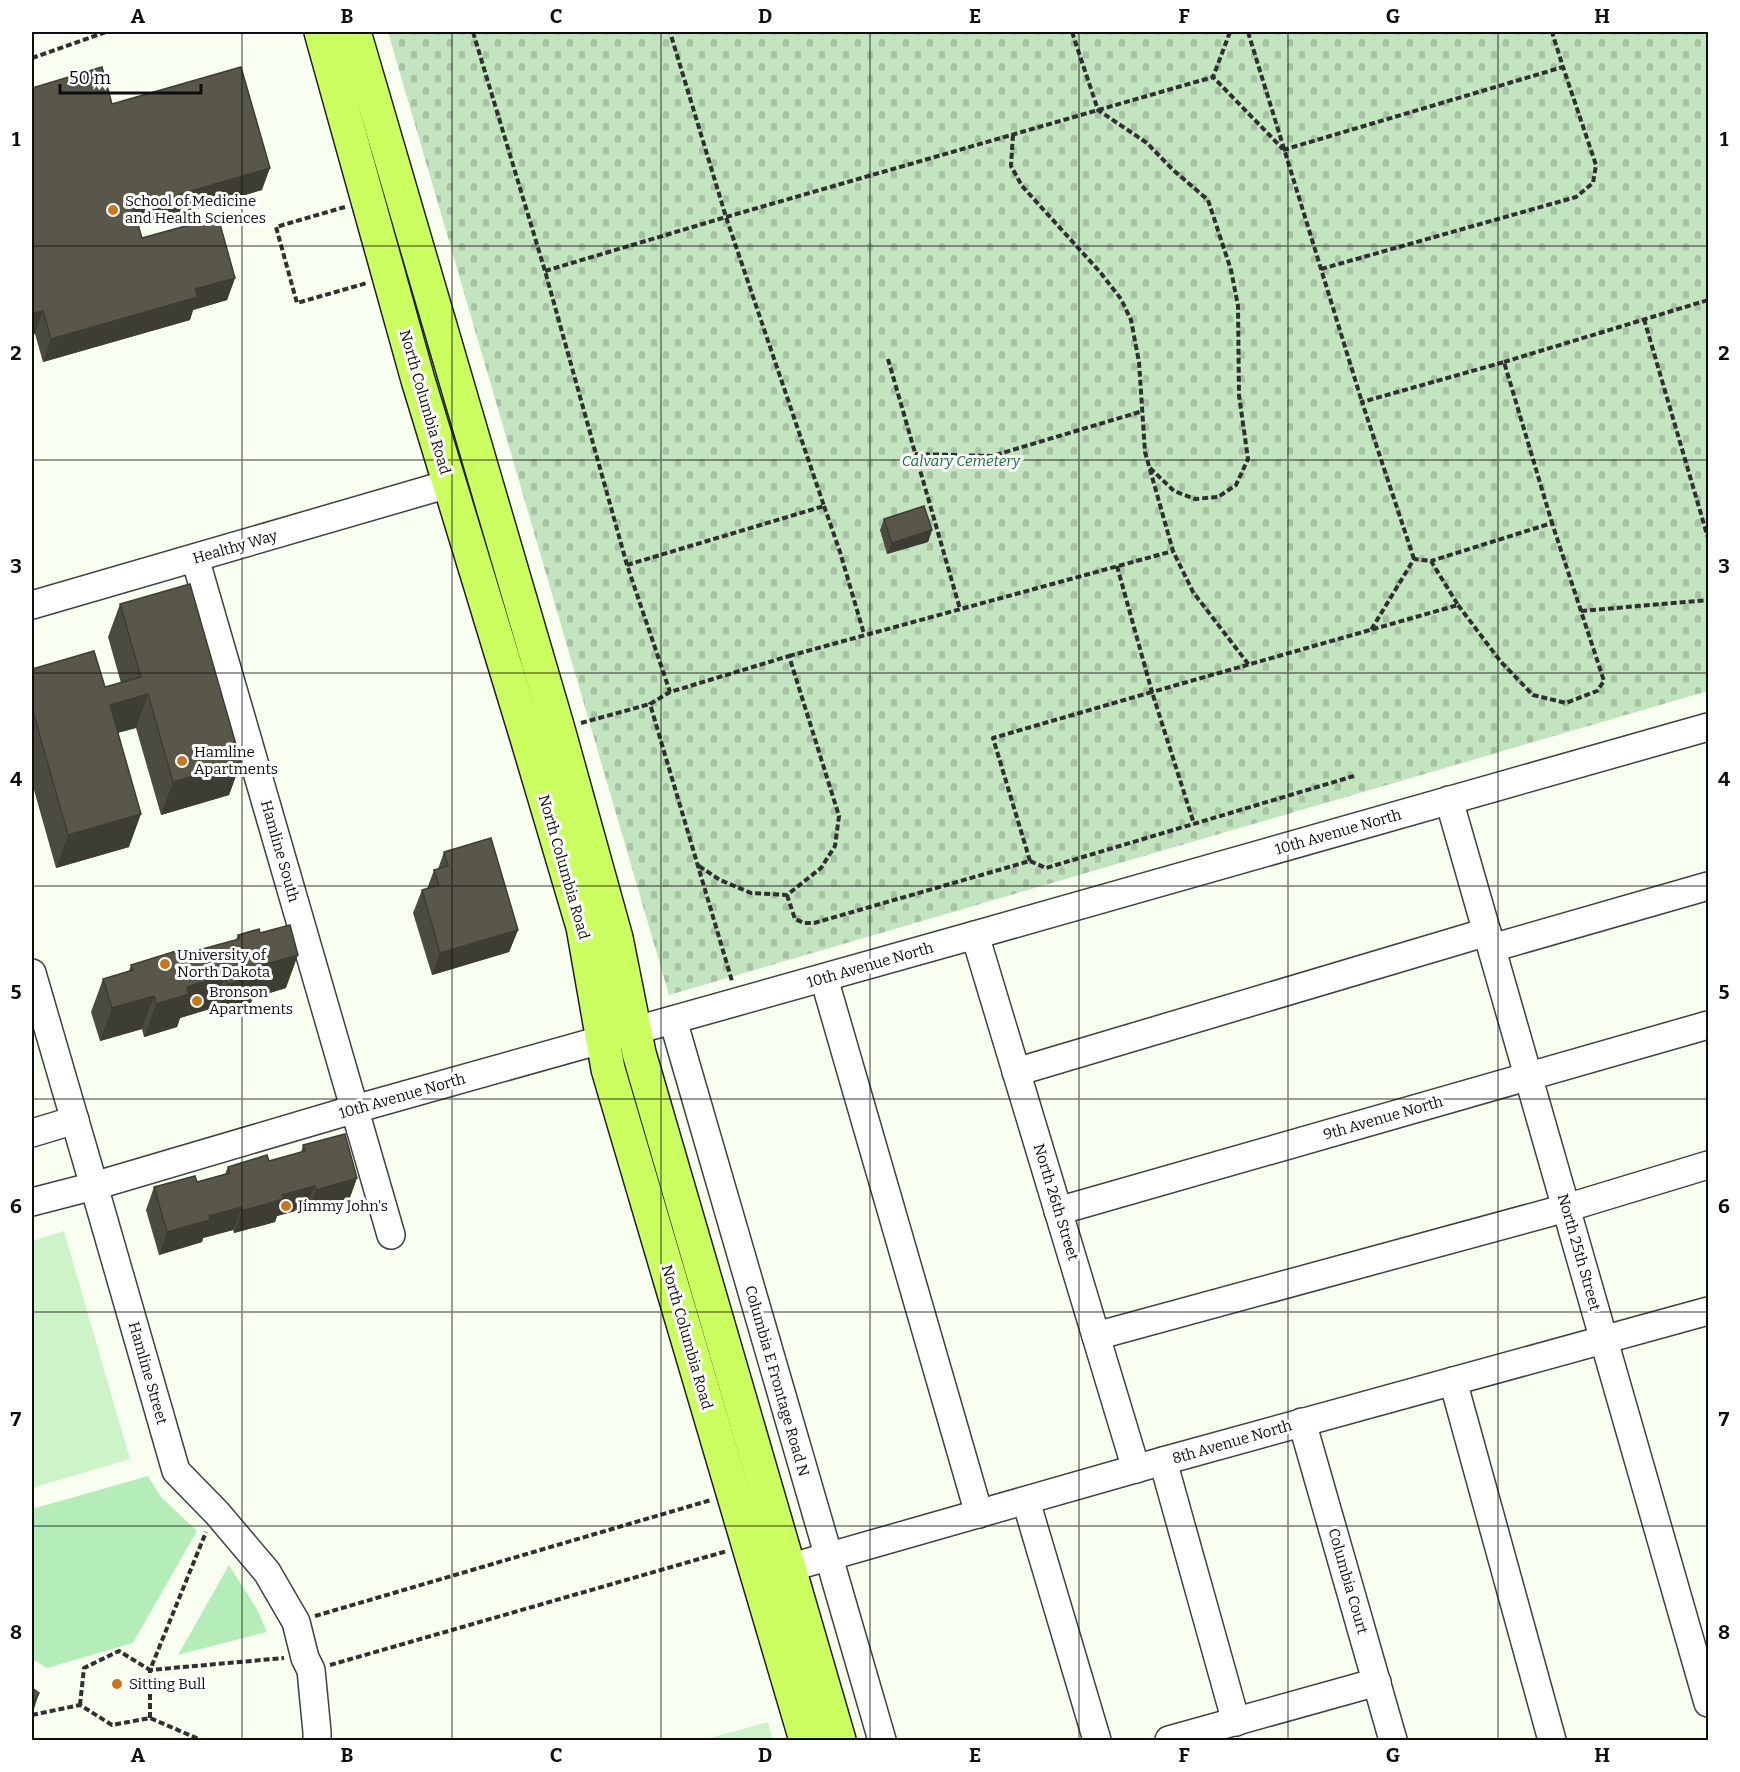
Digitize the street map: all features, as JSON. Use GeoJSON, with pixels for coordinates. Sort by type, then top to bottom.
{"type":"FeatureCollection","features":[{"type":"Feature","properties":{"kind":"main road","name":"North Columbia Road"},"geometry":{"type":"LineString","coordinates":[[321,32],[418,380],[583,927],[608,1069],[772,1573],[838,1740]]}},
{"type":"Feature","properties":{"kind":"main road","name":"North Columbia Road"},"geometry":{"type":"LineString","coordinates":[[354,32],[558,729],[616,938],[639,1053],[772,1573],[806,1740]]}},
{"type":"Feature","properties":{"kind":"street","name":"Healthy Way"},"geometry":{"type":"LineString","coordinates":[[32,605],[438,487]]}},
{"type":"Feature","properties":{"kind":"street","name":"Hamline South"},"geometry":{"type":"LineString","coordinates":[[195,558],[391,1235]]}},
{"type":"Feature","properties":{"kind":"street","name":"10th Avenue North"},"geometry":{"type":"LineString","coordinates":[[32,1202],[1708,727]]}},
{"type":"Feature","properties":{"kind":"street","name":"North 25th Street"},"geometry":{"type":"LineString","coordinates":[[1449,800],[1708,1703]]}},
{"type":"Feature","properties":{"kind":"street"},"geometry":{"type":"LineString","coordinates":[[1016,1072],[1489,940],[1708,886]]}},
{"type":"Feature","properties":{"kind":"street","name":"North 26th Street"},"geometry":{"type":"LineString","coordinates":[[975,935],[1136,1469]]}},
{"type":"Feature","properties":{"kind":"street","name":"Hamline Street"},"geometry":{"type":"LineString","coordinates":[[32,978],[176,1471],[217,1513],[267,1572],[296,1622],[308,1664],[317,1740]]}},
{"type":"Feature","properties":{"kind":"street"},"geometry":{"type":"LineString","coordinates":[[824,978],[979,1514]]}},
{"type":"Feature","properties":{"kind":"street","name":"Columbia E Frontage Road N"},"geometry":{"type":"LineString","coordinates":[[673,1020],[882,1740]]}},
{"type":"Feature","properties":{"kind":"street","name":"9th Avenue North"},"geometry":{"type":"LineString","coordinates":[[1058,1211],[1708,1025]]}},
{"type":"Feature","properties":{"kind":"street"},"geometry":{"type":"LineString","coordinates":[[32,1133],[75,1120]]}},
{"type":"Feature","properties":{"kind":"street"},"geometry":{"type":"LineString","coordinates":[[1096,1336],[1566,1208],[1708,1165]]}},
{"type":"Feature","properties":{"kind":"street","name":"8th Avenue North"},"geometry":{"type":"LineString","coordinates":[[772,1573],[1302,1422],[1708,1311]]}},
{"type":"Feature","properties":{"kind":"street"},"geometry":{"type":"LineString","coordinates":[[1453,1382],[1552,1740]]}},
{"type":"Feature","properties":{"kind":"street","name":"Columbia Court"},"geometry":{"type":"LineString","coordinates":[[1302,1422],[1393,1740]]}},
{"type":"Feature","properties":{"kind":"street"},"geometry":{"type":"LineString","coordinates":[[1163,1461],[1236,1722]]}},
{"type":"Feature","properties":{"kind":"street"},"geometry":{"type":"LineString","coordinates":[[1026,1501],[1096,1740]]}},
{"type":"Feature","properties":{"kind":"street"},"geometry":{"type":"LineString","coordinates":[[1169,1740],[1377,1682]]}},
{"type":"Feature","properties":{"kind":"path"},"geometry":{"type":"LineString","coordinates":[[32,58],[106,32]]}},
{"type":"Feature","properties":{"kind":"path"},"geometry":{"type":"LineString","coordinates":[[473,32],[545,271],[627,565],[670,692]]}},
{"type":"Feature","properties":{"kind":"path"},"geometry":{"type":"LineString","coordinates":[[670,32],[726,217],[840,552],[864,634]]}},
{"type":"Feature","properties":{"kind":"path"},"geometry":{"type":"LineString","coordinates":[[1072,32],[1098,110],[1147,143],[1172,169],[1208,200],[1231,270],[1238,306],[1239,395],[1248,459],[1236,485],[1218,497],[1195,499],[1174,491],[1149,467]]}},
{"type":"Feature","properties":{"kind":"path"},"geometry":{"type":"LineString","coordinates":[[1213,77],[1230,32]]}},
{"type":"Feature","properties":{"kind":"path"},"geometry":{"type":"LineString","coordinates":[[1248,32],[1362,402],[1414,559],[1371,630]]}},
{"type":"Feature","properties":{"kind":"path"},"geometry":{"type":"LineString","coordinates":[[1321,270],[1576,197],[1593,183],[1596,165],[1552,32]]}},
{"type":"Feature","properties":{"kind":"path"},"geometry":{"type":"LineString","coordinates":[[1284,150],[1563,67]]}},
{"type":"Feature","properties":{"kind":"path"},"geometry":{"type":"LineString","coordinates":[[545,271],[1213,77]]}},
{"type":"Feature","properties":{"kind":"path"},"geometry":{"type":"LineString","coordinates":[[1213,77],[1284,150]]}},
{"type":"Feature","properties":{"kind":"path"},"geometry":{"type":"LineString","coordinates":[[1013,135],[1011,166],[1022,186],[1100,272],[1121,299],[1131,320],[1139,362],[1145,452],[1173,551],[1193,592],[1249,665]]}},
{"type":"Feature","properties":{"kind":"path"},"geometry":{"type":"LineString","coordinates":[[351,205],[276,227],[297,303],[375,281]]}},
{"type":"Feature","properties":{"kind":"path"},"geometry":{"type":"LineString","coordinates":[[1362,402],[1708,300]]}},
{"type":"Feature","properties":{"kind":"path"},"geometry":{"type":"LineString","coordinates":[[1644,319],[1708,538]]}},
{"type":"Feature","properties":{"kind":"path"},"geometry":{"type":"LineString","coordinates":[[888,359],[960,609]]}},
{"type":"Feature","properties":{"kind":"path"},"geometry":{"type":"LineString","coordinates":[[1431,561],[1458,605],[1501,662],[1533,695],[1566,703],[1597,691],[1604,681],[1552,523],[1504,362]]}},
{"type":"Feature","properties":{"kind":"path"},"geometry":{"type":"LineString","coordinates":[[915,454],[992,456],[1143,411]]}},
{"type":"Feature","properties":{"kind":"path"},"geometry":{"type":"LineString","coordinates":[[627,565],[824,506]]}},
{"type":"Feature","properties":{"kind":"path"},"geometry":{"type":"LineString","coordinates":[[1414,559],[1431,561],[1552,523]]}},
{"type":"Feature","properties":{"kind":"path"},"geometry":{"type":"LineString","coordinates":[[558,729],[650,704],[670,692],[864,634],[1173,551]]}},
{"type":"Feature","properties":{"kind":"path"},"geometry":{"type":"LineString","coordinates":[[1117,566],[1152,692],[1194,824]]}},
{"type":"Feature","properties":{"kind":"path"},"geometry":{"type":"LineString","coordinates":[[1581,611],[1708,600]]}},
{"type":"Feature","properties":{"kind":"path"},"geometry":{"type":"LineString","coordinates":[[1030,861],[993,738],[1458,605]]}},
{"type":"Feature","properties":{"kind":"path"},"geometry":{"type":"LineString","coordinates":[[699,866],[720,880],[751,893],[787,895],[821,868],[835,846],[839,816],[789,656]]}},
{"type":"Feature","properties":{"kind":"path"},"geometry":{"type":"LineString","coordinates":[[650,704],[738,1002]]}},
{"type":"Feature","properties":{"kind":"path"},"geometry":{"type":"LineString","coordinates":[[787,895],[795,919],[804,923],[814,923],[1030,861],[1046,868],[1354,776]]}},
{"type":"Feature","properties":{"kind":"path"},"geometry":{"type":"LineString","coordinates":[[296,1622],[721,1497]]}},
{"type":"Feature","properties":{"kind":"path"},"geometry":{"type":"LineString","coordinates":[[150,1718],[150,1670],[204,1535],[217,1513]]}},
{"type":"Feature","properties":{"kind":"path"},"geometry":{"type":"LineString","coordinates":[[80,1705],[84,1668],[119,1651],[150,1670],[274,1659],[308,1664],[736,1548]]}},
{"type":"Feature","properties":{"kind":"path"},"geometry":{"type":"LineString","coordinates":[[32,1715],[80,1705],[112,1725],[150,1718],[201,1740]]}},
{"type":"Feature","properties":{"kind":"green space","name":"Calvary Cemetery"},"geometry":{"type":"Polygon","coordinates":[[[388,32],[1708,32],[1708,691],[669,995],[388,32]]]}},
{"type":"Feature","properties":{"kind":"green space"},"geometry":{"type":"Polygon","coordinates":[[[64,1231],[130,1459],[32,1488],[32,1241],[64,1231]]]}},
{"type":"Feature","properties":{"kind":"green space"},"geometry":{"type":"Polygon","coordinates":[[[148,1476],[161,1497],[197,1531],[133,1643],[47,1668],[32,1659],[32,1509],[148,1476]]]}},
{"type":"Feature","properties":{"kind":"green space"},"geometry":{"type":"Polygon","coordinates":[[[229,1565],[257,1609],[267,1632],[178,1655],[229,1565]]]}},
{"type":"Feature","properties":{"kind":"green space"},"geometry":{"type":"Polygon","coordinates":[[[768,1722],[773,1740],[703,1740],[768,1722]]]}},
{"type":"Feature","properties":{"kind":"building","name":"School of Medicine and Health Sciences"},"geometry":{"type":"Polygon","coordinates":[[[102,67],[112,104],[241,67],[270,168],[133,208],[142,238],[218,217],[235,278],[195,289],[198,297],[51,339],[43,311],[32,314],[32,88],[102,67]]]}},
{"type":"Feature","properties":{"kind":"building"},"geometry":{"type":"Polygon","coordinates":[[[924,506],[932,530],[892,543],[884,519],[924,506]]]}},
{"type":"Feature","properties":{"kind":"building","name":"Hamline Apartments"},"geometry":{"type":"Polygon","coordinates":[[[190,584],[241,762],[173,782],[148,694],[110,705],[141,814],[68,835],[32,708],[32,669],[94,651],[105,687],[141,677],[120,604],[190,584]]]}},
{"type":"Feature","properties":{"kind":"building"},"geometry":{"type":"Polygon","coordinates":[[[491,838],[518,930],[440,953],[422,890],[439,885],[434,870],[448,866],[444,852],[491,838]]]}},
{"type":"Feature","properties":{"kind":"building"},"geometry":{"type":"Polygon","coordinates":[[[290,925],[298,955],[259,966],[261,974],[228,984],[225,975],[187,987],[189,994],[156,1004],[154,996],[112,1008],[103,979],[133,970],[131,965],[186,948],[188,953],[239,939],[238,935],[259,929],[260,933],[290,925]]]}},
{"type":"Feature","properties":{"kind":"building"},"geometry":{"type":"Polygon","coordinates":[[[345,1134],[357,1178],[316,1190],[315,1186],[282,1195],[283,1199],[242,1211],[242,1207],[209,1216],[210,1220],[167,1232],[154,1187],[195,1176],[197,1182],[230,1173],[228,1167],[267,1155],[269,1161],[305,1151],[303,1145],[345,1134]]]}},
{"type":"Feature","properties":{"kind":"building"},"geometry":{"type":"Polygon","coordinates":[[[32,1688],[39,1693],[32,1707],[32,1688]]]}},
{"type":"Feature","properties":{"kind":"place","name":"School of Medicine and Health Sciences"},"geometry":{"type":"Point","coordinates":[113,210]}},
{"type":"Feature","properties":{"kind":"place","name":"Hamline Apartments"},"geometry":{"type":"Point","coordinates":[182,761]}},
{"type":"Feature","properties":{"kind":"place","name":"University of North Dakota"},"geometry":{"type":"Point","coordinates":[165,964]}},
{"type":"Feature","properties":{"kind":"place","name":"Bronson Apartments"},"geometry":{"type":"Point","coordinates":[197,1001]}},
{"type":"Feature","properties":{"kind":"place","name":"Jimmy John's"},"geometry":{"type":"Point","coordinates":[286,1206]}},
{"type":"Feature","properties":{"kind":"place","name":"Sitting Bull"},"geometry":{"type":"Point","coordinates":[117,1684]}}]}
